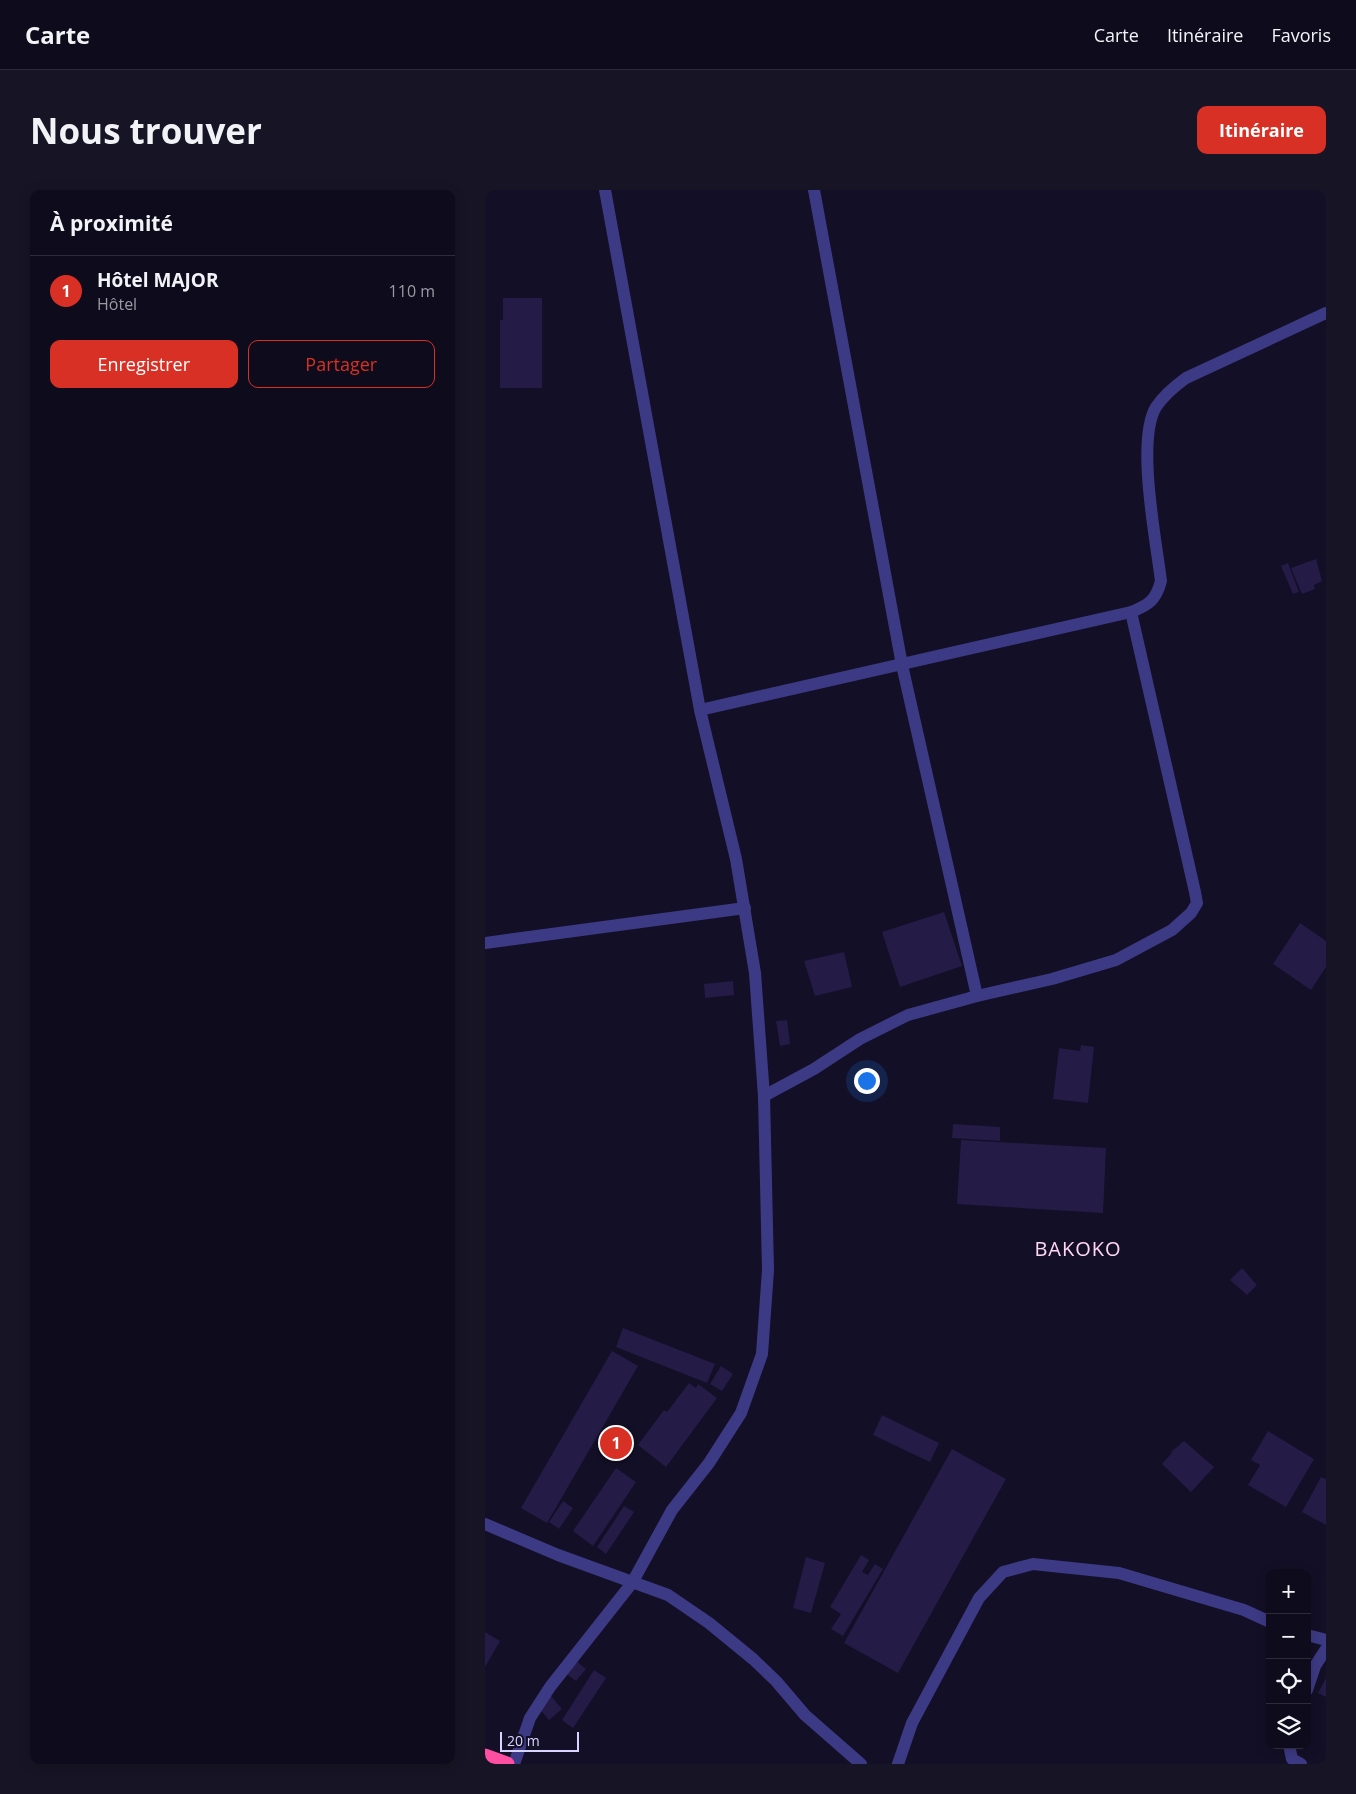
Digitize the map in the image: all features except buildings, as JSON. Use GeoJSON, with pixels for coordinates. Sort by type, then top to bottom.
{"type":"FeatureCollection","features":[{"type":"Feature","properties":{"kind":"highway"},"geometry":{"type":"LineString","coordinates":[[485,1756],[507,1764]]}},
{"type":"Feature","properties":{"kind":"street"},"geometry":{"type":"LineString","coordinates":[[513,1764],[530,1718],[550,1687],[632,1583],[672,1510],[709,1463],[741,1413],[762,1354],[767,1270],[765,1096],[755,973],[745,908],[700,710],[605,190]]}},
{"type":"Feature","properties":{"kind":"street"},"geometry":{"type":"LineString","coordinates":[[813,190],[902,665],[977,996]]}},
{"type":"Feature","properties":{"kind":"street"},"geometry":{"type":"LineString","coordinates":[[700,710],[1131,612],[1148,605],[1157,595],[1161,580],[1146,451],[1148,429],[1156,408],[1171,390],[1186,378],[1326,313]]}},
{"type":"Feature","properties":{"kind":"street"},"geometry":{"type":"LineString","coordinates":[[765,1096],[814,1069],[860,1039],[908,1015],[977,996],[1052,979],[1116,960],[1173,930],[1191,913],[1197,903],[1131,612]]}},
{"type":"Feature","properties":{"kind":"street"},"geometry":{"type":"LineString","coordinates":[[485,943],[745,908]]}},
{"type":"Feature","properties":{"kind":"street"},"geometry":{"type":"LineString","coordinates":[[485,1524],[632,1583],[668,1595],[709,1622],[753,1659],[776,1681],[805,1715],[861,1764]]}},
{"type":"Feature","properties":{"kind":"street"},"geometry":{"type":"LineString","coordinates":[[898,1764],[912,1723],[979,1598],[1003,1572],[1033,1564],[1119,1573],[1244,1610],[1266,1620]]}},
{"type":"Feature","properties":{"kind":"street"},"geometry":{"type":"LineString","coordinates":[[1311,1636],[1326,1640]]}},
{"type":"Feature","properties":{"kind":"street"},"geometry":{"type":"LineString","coordinates":[[1311,1678],[1315,1666],[1326,1650]]}},
{"type":"Feature","properties":{"kind":"street"},"geometry":{"type":"LineString","coordinates":[[1290,1749],[1292,1759],[1301,1764]]}},
{"type":"Feature","properties":{"kind":"place","name":"Hôtel MAJOR"},"geometry":{"type":"Point","coordinates":[616,1443]}},
{"type":"Feature","properties":{"kind":"district","name":"BAKOKO"},"geometry":{"type":"Point","coordinates":[1078,1249]}}]}
